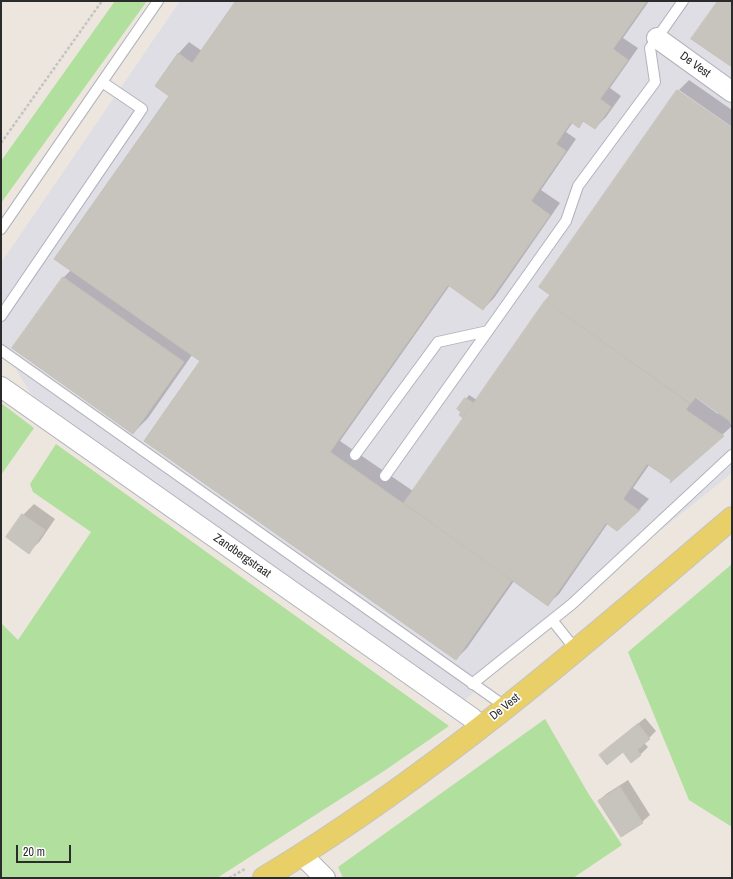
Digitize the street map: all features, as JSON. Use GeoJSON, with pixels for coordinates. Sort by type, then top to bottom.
{"type":"FeatureCollection","features":[{"type":"Feature","properties":{"kind":"main road","name":"De Vest"},"geometry":{"type":"LineString","coordinates":[[264,878],[302,855],[388,797],[506,707],[732,518]]}},
{"type":"Feature","properties":{"kind":"street","name":"De Vest"},"geometry":{"type":"LineString","coordinates":[[657,38],[732,92]]}},
{"type":"Feature","properties":{"kind":"street","name":"Zandbergstraat"},"geometry":{"type":"LineString","coordinates":[[1,387],[472,718],[480,727]]}},
{"type":"Feature","properties":{"kind":"street"},"geometry":{"type":"LineString","coordinates":[[302,855],[325,878]]}},
{"type":"Feature","properties":{"kind":"lane"},"geometry":{"type":"LineString","coordinates":[[1,229],[158,1]]}},
{"type":"Feature","properties":{"kind":"lane"},"geometry":{"type":"LineString","coordinates":[[385,476],[566,221],[578,186],[656,82],[650,48],[683,1]]}},
{"type":"Feature","properties":{"kind":"lane"},"geometry":{"type":"LineString","coordinates":[[1,316],[142,109],[102,82]]}},
{"type":"Feature","properties":{"kind":"lane"},"geometry":{"type":"LineString","coordinates":[[354,455],[438,342],[488,331]]}},
{"type":"Feature","properties":{"kind":"lane"},"geometry":{"type":"LineString","coordinates":[[1,350],[506,707]]}},
{"type":"Feature","properties":{"kind":"lane"},"geometry":{"type":"LineString","coordinates":[[472,684],[572,604],[732,455]]}},
{"type":"Feature","properties":{"kind":"lane"},"geometry":{"type":"LineString","coordinates":[[552,620],[576,650]]}},
{"type":"Feature","properties":{"kind":"path"},"geometry":{"type":"LineString","coordinates":[[1,143],[102,1]]}},
{"type":"Feature","properties":{"kind":"shaded area"},"geometry":{"type":"Polygon","coordinates":[[[180,1],[732,1],[732,473],[565,607],[458,707],[31,394],[1,345],[1,263],[180,1]]]}},
{"type":"Feature","properties":{"kind":"green space"},"geometry":{"type":"Polygon","coordinates":[[[115,1],[147,1],[1,203],[1,161],[115,1]]]}},
{"type":"Feature","properties":{"kind":"green space"},"geometry":{"type":"Polygon","coordinates":[[[1,403],[34,428],[1,475],[1,403]]]}},
{"type":"Feature","properties":{"kind":"green space"},"geometry":{"type":"Polygon","coordinates":[[[56,444],[449,726],[384,771],[217,878],[1,878],[1,623],[18,640],[91,532],[33,492],[30,484],[56,444]]]}},
{"type":"Feature","properties":{"kind":"green space"},"geometry":{"type":"Polygon","coordinates":[[[732,564],[732,827],[689,800],[628,652],[732,564]]]}},
{"type":"Feature","properties":{"kind":"green space"},"geometry":{"type":"Polygon","coordinates":[[[545,719],[588,793],[622,845],[573,878],[343,878],[338,867],[545,719]]]}},
{"type":"Feature","properties":{"kind":"building"},"geometry":{"type":"Polygon","coordinates":[[[236,1],[647,1],[613,49],[628,60],[600,99],[611,107],[595,129],[583,121],[579,128],[571,122],[556,144],[566,151],[531,201],[550,215],[483,310],[448,285],[330,452],[512,580],[456,660],[144,441],[200,361],[54,259],[169,96],[155,86],[178,53],[192,63],[236,1]]]}},
{"type":"Feature","properties":{"kind":"building"},"geometry":{"type":"Polygon","coordinates":[[[718,1],[732,1],[732,67],[691,39],[718,1]]]}},
{"type":"Feature","properties":{"kind":"building"},"geometry":{"type":"Polygon","coordinates":[[[677,90],[732,128],[731,422],[696,397],[690,404],[545,301],[550,295],[539,287],[677,90]]]}},
{"type":"Feature","properties":{"kind":"building"},"geometry":{"type":"Polygon","coordinates":[[[63,277],[184,362],[133,434],[12,348],[63,277]]]}},
{"type":"Feature","properties":{"kind":"building"},"geometry":{"type":"Polygon","coordinates":[[[545,301],[690,403],[686,410],[724,436],[670,483],[671,480],[647,464],[623,499],[638,510],[641,509],[617,531],[606,523],[548,606],[404,503],[545,301]]]}},
{"type":"Feature","properties":{"kind":"building"},"geometry":{"type":"Polygon","coordinates":[[[465,398],[474,403],[463,418],[459,415],[461,412],[457,409],[465,398]]]}},
{"type":"Feature","properties":{"kind":"building"},"geometry":{"type":"Polygon","coordinates":[[[22,514],[45,530],[29,554],[6,537],[22,514]]]}},
{"type":"Feature","properties":{"kind":"building"},"geometry":{"type":"Polygon","coordinates":[[[638,724],[650,739],[637,750],[641,755],[631,763],[623,752],[607,765],[599,755],[638,724]]]}},
{"type":"Feature","properties":{"kind":"building"},"geometry":{"type":"Polygon","coordinates":[[[620,787],[643,823],[621,837],[598,801],[620,787]]]}}]}
